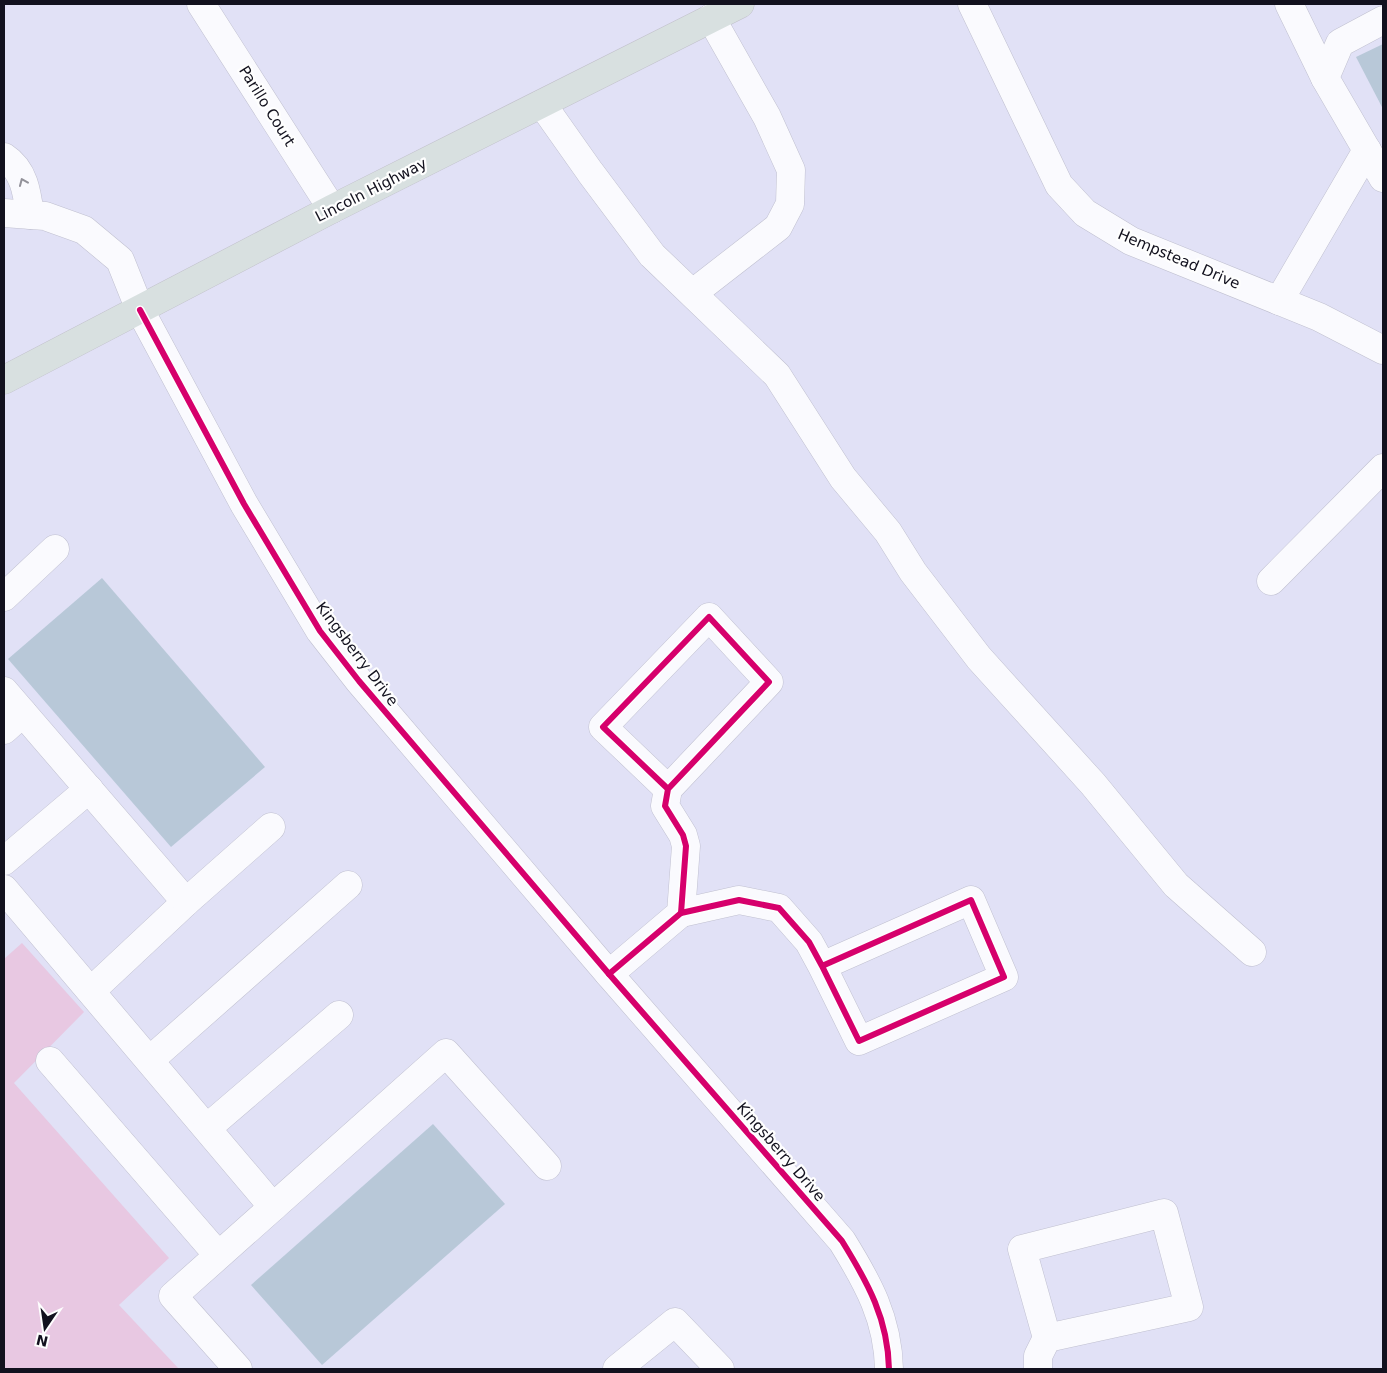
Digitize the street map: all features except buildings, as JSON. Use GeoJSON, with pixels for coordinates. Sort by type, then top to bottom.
{"type":"FeatureCollection","features":[{"type":"Feature","properties":{"kind":"main road","name":"Lincoln Highway"},"geometry":{"type":"LineString","coordinates":[[4,380],[332,209],[740,4]]}},
{"type":"Feature","properties":{"kind":"street","name":"Parillo Court"},"geometry":{"type":"LineString","coordinates":[[201,4],[332,209]]}},
{"type":"Feature","properties":{"kind":"street","name":"Hempstead Drive"},"geometry":{"type":"LineString","coordinates":[[972,4],[1059,185],[1085,213],[1131,241],[1319,317],[1383,350]]}},
{"type":"Feature","properties":{"kind":"street"},"geometry":{"type":"LineString","coordinates":[[1289,4],[1325,78],[1383,178]]}},
{"type":"Feature","properties":{"kind":"street"},"geometry":{"type":"LineString","coordinates":[[693,293],[778,227],[790,204],[791,170],[767,117],[711,18]]}},
{"type":"Feature","properties":{"kind":"street"},"geometry":{"type":"LineString","coordinates":[[1325,78],[1340,42],[1383,20]]}},
{"type":"Feature","properties":{"kind":"street"},"geometry":{"type":"LineString","coordinates":[[542,104],[652,255],[778,375],[843,478],[888,532],[913,572],[979,658],[1093,784],[1176,885],[1252,952]]}},
{"type":"Feature","properties":{"kind":"street"},"geometry":{"type":"LineString","coordinates":[[1279,300],[1367,150]]}},
{"type":"Feature","properties":{"kind":"street"},"geometry":{"type":"LineString","coordinates":[[4,157],[14,164],[26,186],[17,214]]}},
{"type":"Feature","properties":{"kind":"street","name":"Kingsberry Drive"},"geometry":{"type":"LineString","coordinates":[[17,214],[45,216],[84,230],[120,260],[140,310],[244,504],[320,631],[359,682],[608,974],[842,1241],[868,1283],[885,1327],[889,1369]]}},
{"type":"Feature","properties":{"kind":"street"},"geometry":{"type":"LineString","coordinates":[[1271,581],[1383,468]]}},
{"type":"Feature","properties":{"kind":"street"},"geometry":{"type":"LineString","coordinates":[[4,597],[55,549]]}},
{"type":"Feature","properties":{"kind":"street"},"geometry":{"type":"LineString","coordinates":[[668,789],[604,727],[709,617],[769,682],[668,789],[665,806],[683,835],[686,846],[681,913]]}},
{"type":"Feature","properties":{"kind":"street"},"geometry":{"type":"LineString","coordinates":[[4,691],[13,721],[89,789],[186,902]]}},
{"type":"Feature","properties":{"kind":"street"},"geometry":{"type":"LineString","coordinates":[[4,860],[89,789]]}},
{"type":"Feature","properties":{"kind":"street"},"geometry":{"type":"LineString","coordinates":[[92,990],[186,902],[271,827]]}},
{"type":"Feature","properties":{"kind":"street"},"geometry":{"type":"LineString","coordinates":[[150,1060],[348,884]]}},
{"type":"Feature","properties":{"kind":"street"},"geometry":{"type":"LineString","coordinates":[[6,896],[92,990],[273,1206]]}},
{"type":"Feature","properties":{"kind":"street"},"geometry":{"type":"LineString","coordinates":[[608,974],[681,913],[739,900],[779,908],[809,942],[859,1041],[1004,977],[971,900],[822,966]]}},
{"type":"Feature","properties":{"kind":"street"},"geometry":{"type":"LineString","coordinates":[[207,1128],[339,1015]]}},
{"type":"Feature","properties":{"kind":"street"},"geometry":{"type":"LineString","coordinates":[[238,1369],[173,1296],[446,1053],[547,1166]]}},
{"type":"Feature","properties":{"kind":"street"},"geometry":{"type":"LineString","coordinates":[[50,1060],[218,1255]]}},
{"type":"Feature","properties":{"kind":"street"},"geometry":{"type":"LineString","coordinates":[[1038,1369],[1038,1356],[1047,1338],[1022,1249],[1164,1213],[1189,1307],[1047,1338]]}},
{"type":"Feature","properties":{"kind":"street"},"geometry":{"type":"LineString","coordinates":[[617,1369],[674,1322],[720,1369]]}},
{"type":"Feature","properties":{"kind":"shaded area"},"geometry":{"type":"Polygon","coordinates":[[[22,943],[84,1012],[14,1083],[169,1258],[119,1305],[179,1369],[4,1369],[4,959],[22,943]]]}},
{"type":"Feature","properties":{"kind":"cycle path"},"geometry":{"type":"LineString","coordinates":[[140,310],[244,504],[320,631],[359,681],[609,974],[842,1241],[868,1287],[881,1318],[888,1351],[889,1369]]}},
{"type":"Feature","properties":{"kind":"cycle path"},"geometry":{"type":"LineString","coordinates":[[609,974],[681,913],[686,846],[683,835],[665,806],[668,789],[769,682],[709,617],[603,727],[668,789]]}},
{"type":"Feature","properties":{"kind":"cycle path"},"geometry":{"type":"LineString","coordinates":[[681,913],[739,900],[779,908],[809,942],[822,966],[971,900],[1004,977],[859,1041],[822,966]]}}]}
